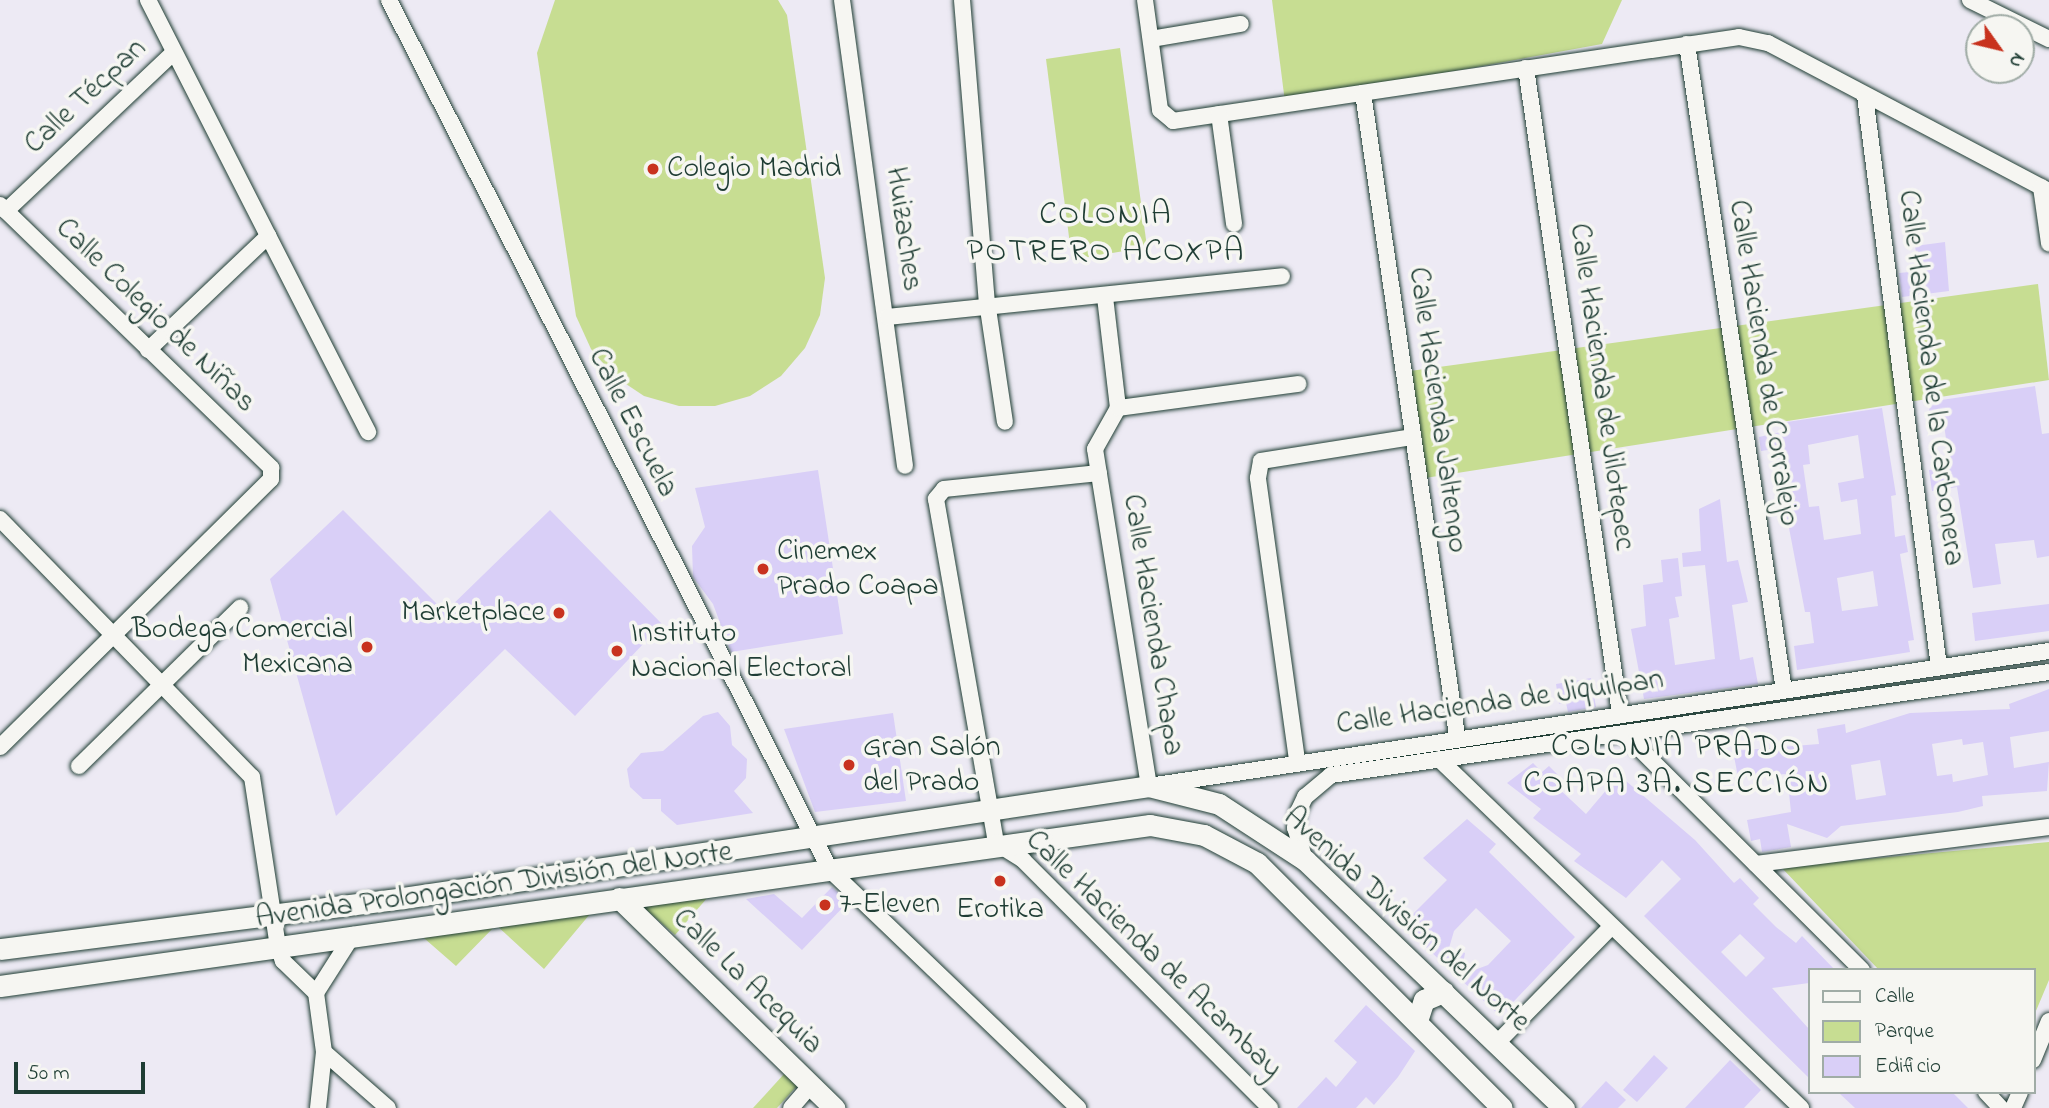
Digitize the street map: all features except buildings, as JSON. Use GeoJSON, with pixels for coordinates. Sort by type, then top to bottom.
{"type":"FeatureCollection","features":[{"type":"Feature","properties":{"kind":"main road","name":"Avenida División del Norte"},"geometry":{"type":"LineString","coordinates":[[987,806],[1149,786],[1219,804],[1305,860],[1564,1108]]}},
{"type":"Feature","properties":{"kind":"main road","name":"Avenida Prolongación División del Norte"},"geometry":{"type":"LineString","coordinates":[[0,949],[363,904],[814,837],[987,806]]}},
{"type":"Feature","properties":{"kind":"main road","name":"Avenida División del Norte"},"geometry":{"type":"LineString","coordinates":[[996,843],[1132,825],[1213,838],[1274,876],[1502,1108]]}},
{"type":"Feature","properties":{"kind":"main road","name":"Avenida Prolongación División del Norte"},"geometry":{"type":"LineString","coordinates":[[0,986],[830,870],[996,843]]}},
{"type":"Feature","properties":{"kind":"main road"},"geometry":{"type":"LineString","coordinates":[[403,898],[393,915],[404,928]]}},
{"type":"Feature","properties":{"kind":"main road","name":"Calle La Acequia"},"geometry":{"type":"LineString","coordinates":[[619,898],[834,1108]]}},
{"type":"Feature","properties":{"kind":"main road"},"geometry":{"type":"LineString","coordinates":[[360,934],[375,918],[363,904]]}},
{"type":"Feature","properties":{"kind":"main road"},"geometry":{"type":"LineString","coordinates":[[39,982],[41,964],[52,943]]}},
{"type":"Feature","properties":{"kind":"main road"},"geometry":{"type":"LineString","coordinates":[[29,946],[38,965],[39,982]]}},
{"type":"Feature","properties":{"kind":"main road"},"geometry":{"type":"LineString","coordinates":[[1398,1002],[1419,995],[1426,975]]}},
{"type":"Feature","properties":{"kind":"main road"},"geometry":{"type":"LineString","coordinates":[[1417,1021],[1424,1000],[1443,992]]}},
{"type":"Feature","properties":{"kind":"street"},"geometry":{"type":"LineString","coordinates":[[148,0],[368,432]]}},
{"type":"Feature","properties":{"kind":"street","name":"Calle Escuela"},"geometry":{"type":"LineString","coordinates":[[389,0],[830,870]]}},
{"type":"Feature","properties":{"kind":"street","name":"Huizaches"},"geometry":{"type":"LineString","coordinates":[[842,0],[888,317],[905,466]]}},
{"type":"Feature","properties":{"kind":"street"},"geometry":{"type":"LineString","coordinates":[[962,0],[987,302],[1005,422]]}},
{"type":"Feature","properties":{"kind":"street"},"geometry":{"type":"LineString","coordinates":[[1145,0],[1165,118],[1219,114],[1740,37],[1768,43],[2045,189],[2049,243]]}},
{"type":"Feature","properties":{"kind":"street"},"geometry":{"type":"LineString","coordinates":[[1970,0],[2049,39]]}},
{"type":"Feature","properties":{"kind":"street"},"geometry":{"type":"LineString","coordinates":[[1151,38],[1241,24]]}},
{"type":"Feature","properties":{"kind":"street","name":"Calle Hacienda de Corralejo"},"geometry":{"type":"LineString","coordinates":[[1687,44],[1784,691]]}},
{"type":"Feature","properties":{"kind":"street","name":"Calle Técpan"},"geometry":{"type":"LineString","coordinates":[[3,208],[174,52]]}},
{"type":"Feature","properties":{"kind":"street","name":"Calle Hacienda de Jilotepec"},"geometry":{"type":"LineString","coordinates":[[1526,68],[1620,714]]}},
{"type":"Feature","properties":{"kind":"street","name":"Calle Hacienda Jaltengo"},"geometry":{"type":"LineString","coordinates":[[1363,93],[1457,736]]}},
{"type":"Feature","properties":{"kind":"street","name":"Calle Hacienda de la Carbonera"},"geometry":{"type":"LineString","coordinates":[[1865,96],[1939,667]]}},
{"type":"Feature","properties":{"kind":"street"},"geometry":{"type":"LineString","coordinates":[[1219,114],[1234,224]]}},
{"type":"Feature","properties":{"kind":"street","name":"Calle Colegio de Niñas"},"geometry":{"type":"LineString","coordinates":[[3,208],[271,468],[264,487],[117,635]]}},
{"type":"Feature","properties":{"kind":"street"},"geometry":{"type":"LineString","coordinates":[[148,350],[268,236]]}},
{"type":"Feature","properties":{"kind":"street"},"geometry":{"type":"LineString","coordinates":[[888,317],[987,302],[1105,297],[1282,276]]}},
{"type":"Feature","properties":{"kind":"street"},"geometry":{"type":"LineString","coordinates":[[1105,297],[1118,408],[1298,384]]}},
{"type":"Feature","properties":{"kind":"street","name":"Calle Hacienda Chapa"},"geometry":{"type":"LineString","coordinates":[[1118,408],[1095,449],[1149,786]]}},
{"type":"Feature","properties":{"kind":"street"},"geometry":{"type":"LineString","coordinates":[[1297,761],[1258,478],[1262,461],[1413,437]]}},
{"type":"Feature","properties":{"kind":"street"},"geometry":{"type":"LineString","coordinates":[[996,843],[987,806],[936,499],[944,489],[1099,473]]}},
{"type":"Feature","properties":{"kind":"street"},"geometry":{"type":"LineString","coordinates":[[0,519],[117,635],[252,777],[278,946],[283,961],[316,993],[324,1052],[318,1108]]}},
{"type":"Feature","properties":{"kind":"street"},"geometry":{"type":"LineString","coordinates":[[79,766],[240,608]]}},
{"type":"Feature","properties":{"kind":"street"},"geometry":{"type":"LineString","coordinates":[[0,747],[117,635]]}},
{"type":"Feature","properties":{"kind":"street","name":"Calle Hacienda de Jiquilpan"},"geometry":{"type":"LineString","coordinates":[[1149,786],[1526,725],[1860,681],[2049,651]]}},
{"type":"Feature","properties":{"kind":"street","name":"Calle Hacienda de Jiquilpan"},"geometry":{"type":"LineString","coordinates":[[1305,860],[1295,828],[1305,797],[1317,784],[1331,775],[2049,672]]}},
{"type":"Feature","properties":{"kind":"street"},"geometry":{"type":"LineString","coordinates":[[1860,681],[1863,699]]}},
{"type":"Feature","properties":{"kind":"street"},"geometry":{"type":"LineString","coordinates":[[1526,725],[1527,747]]}},
{"type":"Feature","properties":{"kind":"street"},"geometry":{"type":"LineString","coordinates":[[1624,733],[1860,968]]}},
{"type":"Feature","properties":{"kind":"street"},"geometry":{"type":"LineString","coordinates":[[1439,759],[1801,1108]]}},
{"type":"Feature","properties":{"kind":"street"},"geometry":{"type":"LineString","coordinates":[[1756,864],[2049,827]]}},
{"type":"Feature","properties":{"kind":"street","name":"Calle Hacienda de Acambay"},"geometry":{"type":"LineString","coordinates":[[996,843],[1023,860],[1270,1108]]}},
{"type":"Feature","properties":{"kind":"street"},"geometry":{"type":"LineString","coordinates":[[830,870],[1078,1108]]}},
{"type":"Feature","properties":{"kind":"street"},"geometry":{"type":"LineString","coordinates":[[1498,1042],[1611,927]]}},
{"type":"Feature","properties":{"kind":"street"},"geometry":{"type":"LineString","coordinates":[[316,993],[360,934]]}},
{"type":"Feature","properties":{"kind":"street"},"geometry":{"type":"LineString","coordinates":[[2035,1055],[2049,1021]]}},
{"type":"Feature","properties":{"kind":"street"},"geometry":{"type":"LineString","coordinates":[[324,1052],[388,1108]]}},
{"type":"Feature","properties":{"kind":"street"},"geometry":{"type":"LineString","coordinates":[[791,1108],[811,1086]]}},
{"type":"Feature","properties":{"kind":"street"},"geometry":{"type":"LineString","coordinates":[[1988,1094],[2001,1108]]}},
{"type":"Feature","properties":{"kind":"green space","name":"Colegio Madrid"},"geometry":{"type":"Polygon","coordinates":[[[555,0],[778,0],[787,15],[825,278],[820,315],[805,348],[781,376],[750,396],[715,406],[679,406],[644,396],[614,376],[591,349],[576,316],[537,53],[555,0]]]}},
{"type":"Feature","properties":{"kind":"green space"},"geometry":{"type":"Polygon","coordinates":[[[1272,0],[1622,0],[1602,44],[1285,102],[1272,0]]]}},
{"type":"Feature","properties":{"kind":"green space"},"geometry":{"type":"Polygon","coordinates":[[[1120,48],[1147,247],[1072,260],[1046,59],[1120,48]]]}},
{"type":"Feature","properties":{"kind":"green space"},"geometry":{"type":"Polygon","coordinates":[[[2038,284],[2049,380],[1425,478],[1410,371],[2038,284]]]}},
{"type":"Feature","properties":{"kind":"green space"},"geometry":{"type":"Polygon","coordinates":[[[2049,842],[2049,980],[2035,1013],[2035,968],[1877,968],[1781,867],[2049,842]]]}},
{"type":"Feature","properties":{"kind":"green space"},"geometry":{"type":"Polygon","coordinates":[[[708,897],[675,935],[642,906],[708,897]]]}},
{"type":"Feature","properties":{"kind":"green space"},"geometry":{"type":"Polygon","coordinates":[[[590,914],[544,969],[496,925],[456,966],[417,932],[590,914]]]}},
{"type":"Feature","properties":{"kind":"green space"},"geometry":{"type":"Polygon","coordinates":[[[784,1074],[797,1086],[777,1108],[753,1108],[784,1074]]]}},
{"type":"Feature","properties":{"kind":"place","name":"Colegio Madrid"},"geometry":{"type":"Point","coordinates":[653,169]}},
{"type":"Feature","properties":{"kind":"place","name":"Cinemex Prado Coapa"},"geometry":{"type":"Point","coordinates":[763,569]}},
{"type":"Feature","properties":{"kind":"place","name":"Marketplace"},"geometry":{"type":"Point","coordinates":[559,613]}},
{"type":"Feature","properties":{"kind":"place","name":"Bodega Comercial Mexicana"},"geometry":{"type":"Point","coordinates":[367,647]}},
{"type":"Feature","properties":{"kind":"place","name":"Instituto Nacional Electoral"},"geometry":{"type":"Point","coordinates":[617,651]}},
{"type":"Feature","properties":{"kind":"place","name":"Gran Salón del Prado"},"geometry":{"type":"Point","coordinates":[849,765]}},
{"type":"Feature","properties":{"kind":"place","name":"Erotika"},"geometry":{"type":"Point","coordinates":[1000,881]}},
{"type":"Feature","properties":{"kind":"place","name":"7-Eleven"},"geometry":{"type":"Point","coordinates":[825,905]}},
{"type":"Feature","properties":{"kind":"district","name":"COLONIA POTRERO ACOXPA"},"geometry":{"type":"Point","coordinates":[1106,236]}},
{"type":"Feature","properties":{"kind":"district","name":"COLONIA PRADO COAPA 3A. SECCIÓN"},"geometry":{"type":"Point","coordinates":[1677,768]}}]}
